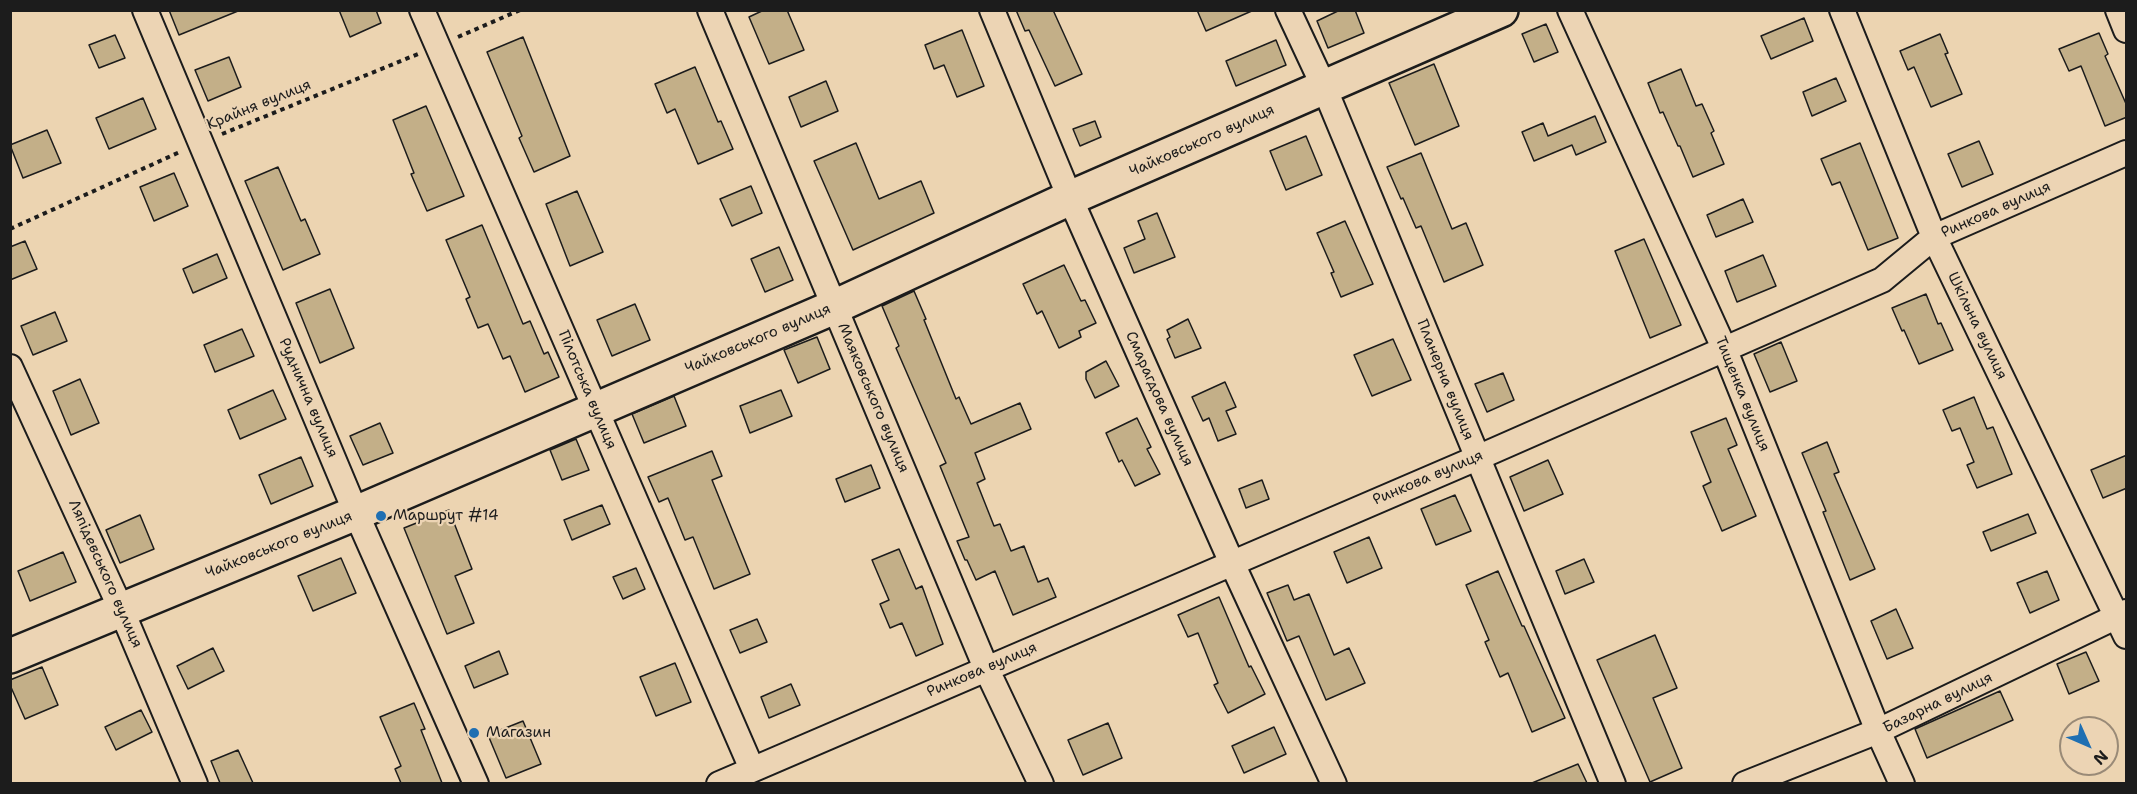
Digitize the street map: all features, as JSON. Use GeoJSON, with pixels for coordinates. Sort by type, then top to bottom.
{"type":"FeatureCollection","features":[{"type":"Feature","properties":{"kind":"street","name":"Руднична вулиця"},"geometry":{"type":"LineString","coordinates":[[145,10],[356,513],[476,783]]}},
{"type":"Feature","properties":{"kind":"street","name":"Пілотська вулиця"},"geometry":{"type":"LineString","coordinates":[[423,10],[752,769]]}},
{"type":"Feature","properties":{"kind":"street","name":"Маяковського вулиця"},"geometry":{"type":"LineString","coordinates":[[710,10],[986,668],[1041,783]]}},
{"type":"Feature","properties":{"kind":"street","name":"Смарагдова вулиця"},"geometry":{"type":"LineString","coordinates":[[992,10],[1070,198],[1231,561],[1334,783]]}},
{"type":"Feature","properties":{"kind":"street","name":"Планерна вулиця"},"geometry":{"type":"LineString","coordinates":[[1288,10],[1324,87],[1613,783]]}},
{"type":"Feature","properties":{"kind":"street","name":"Чайковського вулиця"},"geometry":{"type":"LineString","coordinates":[[10,656],[356,513],[834,307],[1070,198],[1501,10]]}},
{"type":"Feature","properties":{"kind":"street","name":"Тищенка вулиця"},"geometry":{"type":"LineString","coordinates":[[1570,10],[1724,348],[1878,731],[1902,783]]}},
{"type":"Feature","properties":{"kind":"street","name":"Шкільна вулиця"},"geometry":{"type":"LineString","coordinates":[[1842,10],[1934,237],[2124,622]]}},
{"type":"Feature","properties":{"kind":"street"},"geometry":{"type":"LineString","coordinates":[[2118,10],[2127,30]]}},
{"type":"Feature","properties":{"kind":"street","name":"Ринкова вулиця"},"geometry":{"type":"LineString","coordinates":[[718,783],[1231,561],[1477,458],[1882,280],[1934,237],[2127,153]]}},
{"type":"Feature","properties":{"kind":"street","name":"Ляпідевського вулиця"},"geometry":{"type":"LineString","coordinates":[[10,367],[121,609],[195,783]]}},
{"type":"Feature","properties":{"kind":"street","name":"Базарна вулиця"},"geometry":{"type":"LineString","coordinates":[[1745,783],[1878,731],[2124,622]]}},
{"type":"Feature","properties":{"kind":"path","name":"Крайня вулиця"},"geometry":{"type":"LineString","coordinates":[[10,229],[200,143],[520,10]]}},
{"type":"Feature","properties":{"kind":"building"},"geometry":{"type":"Polygon","coordinates":[[[169,10],[237,10],[238,11],[179,35],[169,10]]]}},
{"type":"Feature","properties":{"kind":"building"},"geometry":{"type":"Polygon","coordinates":[[[339,10],[376,10],[381,23],[350,37],[339,10]]]}},
{"type":"Feature","properties":{"kind":"building"},"geometry":{"type":"Polygon","coordinates":[[[764,10],[787,10],[804,50],[769,64],[749,17],[764,10]]]}},
{"type":"Feature","properties":{"kind":"building"},"geometry":{"type":"Polygon","coordinates":[[[1016,10],[1053,10],[1082,74],[1055,86],[1029,30],[1025,31],[1016,10]]]}},
{"type":"Feature","properties":{"kind":"building"},"geometry":{"type":"Polygon","coordinates":[[[1197,10],[1254,10],[1206,31],[1197,10]]]}},
{"type":"Feature","properties":{"kind":"building"},"geometry":{"type":"Polygon","coordinates":[[[1340,10],[1355,10],[1364,33],[1328,48],[1317,21],[1340,10]]]}},
{"type":"Feature","properties":{"kind":"building"},"geometry":{"type":"Polygon","coordinates":[[[1804,18],[1813,41],[1771,59],[1761,36],[1804,18]]]}},
{"type":"Feature","properties":{"kind":"building"},"geometry":{"type":"Polygon","coordinates":[[[1546,24],[1558,52],[1534,62],[1522,34],[1546,24]]]}},
{"type":"Feature","properties":{"kind":"building"},"geometry":{"type":"Polygon","coordinates":[[[962,30],[984,86],[957,97],[944,65],[934,69],[925,45],[962,30]]]}},
{"type":"Feature","properties":{"kind":"building"},"geometry":{"type":"Polygon","coordinates":[[[2099,33],[2108,54],[2105,56],[2127,106],[2127,117],[2105,126],[2081,66],[2069,71],[2059,49],[2099,33]]]}},
{"type":"Feature","properties":{"kind":"building"},"geometry":{"type":"Polygon","coordinates":[[[1940,34],[1948,53],[1945,54],[1962,94],[1931,107],[1914,67],[1908,70],[1900,51],[1940,34]]]}},
{"type":"Feature","properties":{"kind":"building"},"geometry":{"type":"Polygon","coordinates":[[[115,35],[125,58],[99,68],[89,45],[115,35]]]}},
{"type":"Feature","properties":{"kind":"building"},"geometry":{"type":"Polygon","coordinates":[[[523,37],[570,156],[534,172],[519,138],[522,136],[487,52],[523,37]]]}},
{"type":"Feature","properties":{"kind":"building"},"geometry":{"type":"Polygon","coordinates":[[[1276,40],[1286,65],[1236,86],[1226,61],[1276,40]]]}},
{"type":"Feature","properties":{"kind":"building"},"geometry":{"type":"Polygon","coordinates":[[[229,57],[241,87],[208,101],[195,70],[229,57]]]}},
{"type":"Feature","properties":{"kind":"building"},"geometry":{"type":"Polygon","coordinates":[[[1434,64],[1459,126],[1415,145],[1389,83],[1434,64]]]}},
{"type":"Feature","properties":{"kind":"building"},"geometry":{"type":"Polygon","coordinates":[[[695,67],[718,122],[721,121],[733,149],[698,164],[675,109],[667,113],[655,84],[695,67]]]}},
{"type":"Feature","properties":{"kind":"building"},"geometry":{"type":"Polygon","coordinates":[[[1681,69],[1696,106],[1702,104],[1714,131],[1711,133],[1724,164],[1693,177],[1663,112],[1660,113],[1648,83],[1681,69]]]}},
{"type":"Feature","properties":{"kind":"building"},"geometry":{"type":"Polygon","coordinates":[[[1836,78],[1846,101],[1812,116],[1803,92],[1836,78]]]}},
{"type":"Feature","properties":{"kind":"building"},"geometry":{"type":"Polygon","coordinates":[[[826,81],[838,111],[801,127],[789,97],[826,81]]]}},
{"type":"Feature","properties":{"kind":"building"},"geometry":{"type":"Polygon","coordinates":[[[143,98],[156,129],[109,149],[96,118],[143,98]]]}},
{"type":"Feature","properties":{"kind":"building"},"geometry":{"type":"Polygon","coordinates":[[[426,106],[464,196],[427,211],[411,174],[414,173],[393,120],[426,106]]]}},
{"type":"Feature","properties":{"kind":"building"},"geometry":{"type":"Polygon","coordinates":[[[1595,116],[1606,142],[1576,155],[1572,145],[1534,161],[1522,132],[1543,123],[1548,136],[1595,116]]]}},
{"type":"Feature","properties":{"kind":"building"},"geometry":{"type":"Polygon","coordinates":[[[1095,121],[1101,137],[1080,146],[1073,129],[1095,121]]]}},
{"type":"Feature","properties":{"kind":"building"},"geometry":{"type":"Polygon","coordinates":[[[47,130],[61,163],[23,178],[10,145],[47,130]]]}},
{"type":"Feature","properties":{"kind":"building"},"geometry":{"type":"Polygon","coordinates":[[[1306,136],[1322,175],[1286,190],[1270,151],[1306,136]]]}},
{"type":"Feature","properties":{"kind":"building"},"geometry":{"type":"Polygon","coordinates":[[[1979,141],[1993,174],[1962,187],[1948,154],[1979,141]]]}},
{"type":"Feature","properties":{"kind":"building"},"geometry":{"type":"Polygon","coordinates":[[[856,143],[879,199],[921,181],[934,213],[853,250],[814,161],[856,143]]]}},
{"type":"Feature","properties":{"kind":"building"},"geometry":{"type":"Polygon","coordinates":[[[1860,143],[1898,238],[1868,250],[1840,182],[1832,185],[1821,159],[1860,143]]]}},
{"type":"Feature","properties":{"kind":"building"},"geometry":{"type":"Polygon","coordinates":[[[1421,153],[1452,229],[1466,223],[1483,265],[1444,282],[1421,226],[1416,228],[1387,167],[1421,153]]]}},
{"type":"Feature","properties":{"kind":"building"},"geometry":{"type":"Polygon","coordinates":[[[278,167],[301,221],[305,219],[320,254],[283,270],[245,181],[278,167]]]}},
{"type":"Feature","properties":{"kind":"building"},"geometry":{"type":"Polygon","coordinates":[[[174,173],[188,206],[154,221],[140,187],[174,173]]]}},
{"type":"Feature","properties":{"kind":"building"},"geometry":{"type":"Polygon","coordinates":[[[751,186],[762,213],[732,226],[720,199],[751,186]]]}},
{"type":"Feature","properties":{"kind":"building"},"geometry":{"type":"Polygon","coordinates":[[[577,191],[603,252],[570,266],[546,204],[577,191]]]}},
{"type":"Feature","properties":{"kind":"building"},"geometry":{"type":"Polygon","coordinates":[[[1743,199],[1753,222],[1716,237],[1707,215],[1743,199]]]}},
{"type":"Feature","properties":{"kind":"building"},"geometry":{"type":"Polygon","coordinates":[[[1157,213],[1175,257],[1134,273],[1124,248],[1145,239],[1138,221],[1157,213]]]}},
{"type":"Feature","properties":{"kind":"building"},"geometry":{"type":"Polygon","coordinates":[[[1345,221],[1373,284],[1341,297],[1331,273],[1334,272],[1317,233],[1345,221]]]}},
{"type":"Feature","properties":{"kind":"building"},"geometry":{"type":"Polygon","coordinates":[[[482,225],[523,324],[530,321],[544,354],[548,352],[559,377],[525,392],[510,356],[503,359],[488,324],[478,328],[466,299],[470,297],[446,240],[482,225]]]}},
{"type":"Feature","properties":{"kind":"building"},"geometry":{"type":"Polygon","coordinates":[[[1644,239],[1681,325],[1650,338],[1615,251],[1644,239]]]}},
{"type":"Feature","properties":{"kind":"building"},"geometry":{"type":"Polygon","coordinates":[[[25,241],[37,269],[10,280],[10,247],[25,241]]]}},
{"type":"Feature","properties":{"kind":"building"},"geometry":{"type":"Polygon","coordinates":[[[779,247],[793,280],[765,292],[751,259],[779,247]]]}},
{"type":"Feature","properties":{"kind":"building"},"geometry":{"type":"Polygon","coordinates":[[[217,254],[227,278],[193,293],[183,269],[217,254]]]}},
{"type":"Feature","properties":{"kind":"building"},"geometry":{"type":"Polygon","coordinates":[[[1763,255],[1776,286],[1737,302],[1725,271],[1763,255]]]}},
{"type":"Feature","properties":{"kind":"building"},"geometry":{"type":"Polygon","coordinates":[[[1064,265],[1081,301],[1085,300],[1096,323],[1079,331],[1081,337],[1059,348],[1042,311],[1037,314],[1023,284],[1064,265]]]}},
{"type":"Feature","properties":{"kind":"building"},"geometry":{"type":"Polygon","coordinates":[[[330,289],[354,348],[320,363],[296,303],[330,289]]]}},
{"type":"Feature","properties":{"kind":"building"},"geometry":{"type":"Polygon","coordinates":[[[914,291],[956,399],[959,397],[971,424],[1020,403],[1031,429],[975,453],[985,479],[977,483],[994,526],[1000,524],[1011,551],[1024,546],[1038,582],[1048,578],[1056,597],[1013,615],[995,571],[976,580],[965,560],[957,541],[969,537],[940,466],[946,463],[896,348],[899,346],[882,306],[914,291]]]}},
{"type":"Feature","properties":{"kind":"building"},"geometry":{"type":"Polygon","coordinates":[[[1926,294],[1938,324],[1941,323],[1953,350],[1919,364],[1892,308],[1926,294]]]}},
{"type":"Feature","properties":{"kind":"building"},"geometry":{"type":"Polygon","coordinates":[[[635,304],[650,340],[612,356],[597,320],[635,304]]]}},
{"type":"Feature","properties":{"kind":"building"},"geometry":{"type":"Polygon","coordinates":[[[55,312],[67,341],[33,355],[21,326],[55,312]]]}},
{"type":"Feature","properties":{"kind":"building"},"geometry":{"type":"Polygon","coordinates":[[[1188,319],[1201,348],[1175,358],[1167,339],[1170,337],[1167,330],[1188,319]]]}},
{"type":"Feature","properties":{"kind":"building"},"geometry":{"type":"Polygon","coordinates":[[[242,329],[254,356],[215,372],[204,345],[242,329]]]}},
{"type":"Feature","properties":{"kind":"building"},"geometry":{"type":"Polygon","coordinates":[[[817,337],[830,369],[798,383],[784,350],[817,337]]]}},
{"type":"Feature","properties":{"kind":"building"},"geometry":{"type":"Polygon","coordinates":[[[1393,339],[1411,380],[1372,396],[1354,355],[1393,339]]]}},
{"type":"Feature","properties":{"kind":"building"},"geometry":{"type":"Polygon","coordinates":[[[1781,342],[1797,381],[1770,392],[1754,354],[1781,342]]]}},
{"type":"Feature","properties":{"kind":"building"},"geometry":{"type":"Polygon","coordinates":[[[1106,361],[1119,386],[1095,398],[1086,379],[1086,372],[1106,361]]]}},
{"type":"Feature","properties":{"kind":"building"},"geometry":{"type":"Polygon","coordinates":[[[1503,373],[1514,400],[1487,412],[1475,384],[1503,373]]]}},
{"type":"Feature","properties":{"kind":"building"},"geometry":{"type":"Polygon","coordinates":[[[80,379],[99,423],[71,435],[53,391],[80,379]]]}},
{"type":"Feature","properties":{"kind":"building"},"geometry":{"type":"Polygon","coordinates":[[[1225,382],[1236,407],[1226,411],[1236,434],[1218,441],[1209,418],[1203,421],[1192,397],[1225,382]]]}},
{"type":"Feature","properties":{"kind":"building"},"geometry":{"type":"Polygon","coordinates":[[[273,390],[286,419],[240,439],[228,410],[273,390]]]}},
{"type":"Feature","properties":{"kind":"building"},"geometry":{"type":"Polygon","coordinates":[[[781,390],[792,416],[750,433],[740,406],[781,390]]]}},
{"type":"Feature","properties":{"kind":"building"},"geometry":{"type":"Polygon","coordinates":[[[674,396],[686,426],[644,443],[632,414],[674,396]]]}},
{"type":"Feature","properties":{"kind":"building"},"geometry":{"type":"Polygon","coordinates":[[[1974,397],[1987,429],[1993,427],[2012,474],[1977,488],[1967,465],[1974,462],[1960,428],[1952,431],[1943,410],[1974,397]]]}},
{"type":"Feature","properties":{"kind":"building"},"geometry":{"type":"Polygon","coordinates":[[[1137,418],[1151,447],[1147,449],[1160,474],[1135,486],[1122,460],[1119,462],[1106,433],[1137,418]]]}},
{"type":"Feature","properties":{"kind":"building"},"geometry":{"type":"Polygon","coordinates":[[[1726,418],[1737,445],[1728,449],[1756,516],[1722,531],[1703,486],[1711,482],[1691,432],[1726,418]]]}},
{"type":"Feature","properties":{"kind":"building"},"geometry":{"type":"Polygon","coordinates":[[[380,423],[393,453],[363,465],[350,436],[380,423]]]}},
{"type":"Feature","properties":{"kind":"building"},"geometry":{"type":"Polygon","coordinates":[[[576,439],[589,470],[562,480],[550,450],[576,439]]]}},
{"type":"Feature","properties":{"kind":"building"},"geometry":{"type":"Polygon","coordinates":[[[1827,442],[1839,472],[1834,474],[1875,569],[1850,580],[1823,512],[1826,511],[1802,453],[1827,442]]]}},
{"type":"Feature","properties":{"kind":"building"},"geometry":{"type":"Polygon","coordinates":[[[712,451],[722,476],[712,480],[750,574],[714,589],[693,537],[685,540],[668,498],[659,502],[648,477],[712,451]]]}},
{"type":"Feature","properties":{"kind":"building"},"geometry":{"type":"Polygon","coordinates":[[[2127,455],[2127,488],[2103,498],[2091,470],[2127,455]]]}},
{"type":"Feature","properties":{"kind":"building"},"geometry":{"type":"Polygon","coordinates":[[[301,457],[313,486],[271,504],[259,475],[301,457]]]}},
{"type":"Feature","properties":{"kind":"building"},"geometry":{"type":"Polygon","coordinates":[[[1548,460],[1563,494],[1524,511],[1510,477],[1548,460]]]}},
{"type":"Feature","properties":{"kind":"building"},"geometry":{"type":"Polygon","coordinates":[[[871,465],[880,488],[845,502],[836,479],[871,465]]]}},
{"type":"Feature","properties":{"kind":"building"},"geometry":{"type":"Polygon","coordinates":[[[1262,480],[1269,499],[1246,508],[1239,489],[1262,480]]]}},
{"type":"Feature","properties":{"kind":"building"},"geometry":{"type":"Polygon","coordinates":[[[1455,495],[1471,531],[1436,545],[1421,509],[1455,495]]]}},
{"type":"Feature","properties":{"kind":"building"},"geometry":{"type":"Polygon","coordinates":[[[602,505],[610,524],[572,540],[564,520],[602,505]]]}},
{"type":"Feature","properties":{"kind":"building"},"geometry":{"type":"Polygon","coordinates":[[[449,510],[472,569],[455,576],[474,623],[447,634],[404,528],[449,510]]]}},
{"type":"Feature","properties":{"kind":"building"},"geometry":{"type":"Polygon","coordinates":[[[2028,514],[2036,533],[1991,551],[1983,532],[2028,514]]]}},
{"type":"Feature","properties":{"kind":"building"},"geometry":{"type":"Polygon","coordinates":[[[140,515],[154,549],[120,563],[106,530],[140,515]]]}},
{"type":"Feature","properties":{"kind":"building"},"geometry":{"type":"Polygon","coordinates":[[[1369,537],[1382,568],[1347,583],[1334,552],[1369,537]]]}},
{"type":"Feature","properties":{"kind":"building"},"geometry":{"type":"Polygon","coordinates":[[[899,549],[916,589],[922,586],[943,644],[916,656],[902,623],[890,628],[880,604],[889,600],[872,560],[899,549]]]}},
{"type":"Feature","properties":{"kind":"building"},"geometry":{"type":"Polygon","coordinates":[[[63,552],[76,582],[30,601],[18,571],[63,552]]]}},
{"type":"Feature","properties":{"kind":"building"},"geometry":{"type":"Polygon","coordinates":[[[341,558],[356,593],[313,611],[298,576],[341,558]]]}},
{"type":"Feature","properties":{"kind":"building"},"geometry":{"type":"Polygon","coordinates":[[[1584,559],[1594,582],[1565,594],[1556,571],[1584,559]]]}},
{"type":"Feature","properties":{"kind":"building"},"geometry":{"type":"Polygon","coordinates":[[[636,568],[645,589],[623,599],[613,577],[636,568]]]}},
{"type":"Feature","properties":{"kind":"building"},"geometry":{"type":"Polygon","coordinates":[[[1498,571],[1565,718],[1532,732],[1508,673],[1500,677],[1485,642],[1489,640],[1466,585],[1498,571]]]}},
{"type":"Feature","properties":{"kind":"building"},"geometry":{"type":"Polygon","coordinates":[[[2047,571],[2059,600],[2030,613],[2017,583],[2047,571]]]}},
{"type":"Feature","properties":{"kind":"building"},"geometry":{"type":"Polygon","coordinates":[[[1288,585],[1294,600],[1309,594],[1334,655],[1349,648],[1365,683],[1326,700],[1299,636],[1287,641],[1267,593],[1288,585]]]}},
{"type":"Feature","properties":{"kind":"building"},"geometry":{"type":"Polygon","coordinates":[[[1219,597],[1249,667],[1251,666],[1265,694],[1228,713],[1214,685],[1218,683],[1198,633],[1188,637],[1178,615],[1219,597]]]}},
{"type":"Feature","properties":{"kind":"building"},"geometry":{"type":"Polygon","coordinates":[[[1896,609],[1913,648],[1887,659],[1871,621],[1896,609]]]}},
{"type":"Feature","properties":{"kind":"building"},"geometry":{"type":"Polygon","coordinates":[[[757,619],[767,642],[740,653],[730,630],[757,619]]]}},
{"type":"Feature","properties":{"kind":"building"},"geometry":{"type":"Polygon","coordinates":[[[1655,635],[1677,688],[1653,698],[1682,768],[1650,782],[1597,660],[1655,635]]]}},
{"type":"Feature","properties":{"kind":"building"},"geometry":{"type":"Polygon","coordinates":[[[213,648],[224,671],[188,689],[177,666],[213,648]]]}},
{"type":"Feature","properties":{"kind":"building"},"geometry":{"type":"Polygon","coordinates":[[[499,651],[508,674],[474,688],[465,666],[499,651]]]}},
{"type":"Feature","properties":{"kind":"building"},"geometry":{"type":"Polygon","coordinates":[[[2086,652],[2099,681],[2069,694],[2057,664],[2086,652]]]}},
{"type":"Feature","properties":{"kind":"building"},"geometry":{"type":"Polygon","coordinates":[[[675,663],[691,702],[656,716],[640,677],[675,663]]]}},
{"type":"Feature","properties":{"kind":"building"},"geometry":{"type":"Polygon","coordinates":[[[42,667],[58,705],[25,719],[10,680],[42,667]]]}},
{"type":"Feature","properties":{"kind":"building"},"geometry":{"type":"Polygon","coordinates":[[[791,684],[800,705],[769,718],[761,697],[791,684]]]}},
{"type":"Feature","properties":{"kind":"building"},"geometry":{"type":"Polygon","coordinates":[[[2000,691],[2013,720],[1927,758],[1915,729],[2000,691]]]}},
{"type":"Feature","properties":{"kind":"building"},"geometry":{"type":"Polygon","coordinates":[[[414,703],[425,729],[421,730],[442,783],[401,783],[395,769],[401,766],[380,717],[414,703]]]}},
{"type":"Feature","properties":{"kind":"building"},"geometry":{"type":"Polygon","coordinates":[[[141,710],[152,732],[116,750],[105,727],[141,710]]]}},
{"type":"Feature","properties":{"kind":"building"},"geometry":{"type":"Polygon","coordinates":[[[523,721],[541,764],[506,778],[488,735],[523,721]]]}},
{"type":"Feature","properties":{"kind":"building"},"geometry":{"type":"Polygon","coordinates":[[[1108,723],[1122,758],[1083,775],[1068,740],[1108,723]]]}},
{"type":"Feature","properties":{"kind":"building"},"geometry":{"type":"Polygon","coordinates":[[[1274,727],[1286,754],[1244,773],[1232,746],[1274,727]]]}},
{"type":"Feature","properties":{"kind":"building"},"geometry":{"type":"Polygon","coordinates":[[[238,750],[253,783],[220,783],[211,761],[238,750]]]}},
{"type":"Feature","properties":{"kind":"building"},"geometry":{"type":"Polygon","coordinates":[[[1578,764],[1587,783],[1532,783],[1578,764]]]}},
{"type":"Feature","properties":{"kind":"place","name":"Маршрут #14"},"geometry":{"type":"Point","coordinates":[381,516]}},
{"type":"Feature","properties":{"kind":"place","name":"Магазин"},"geometry":{"type":"Point","coordinates":[474,733]}}]}
